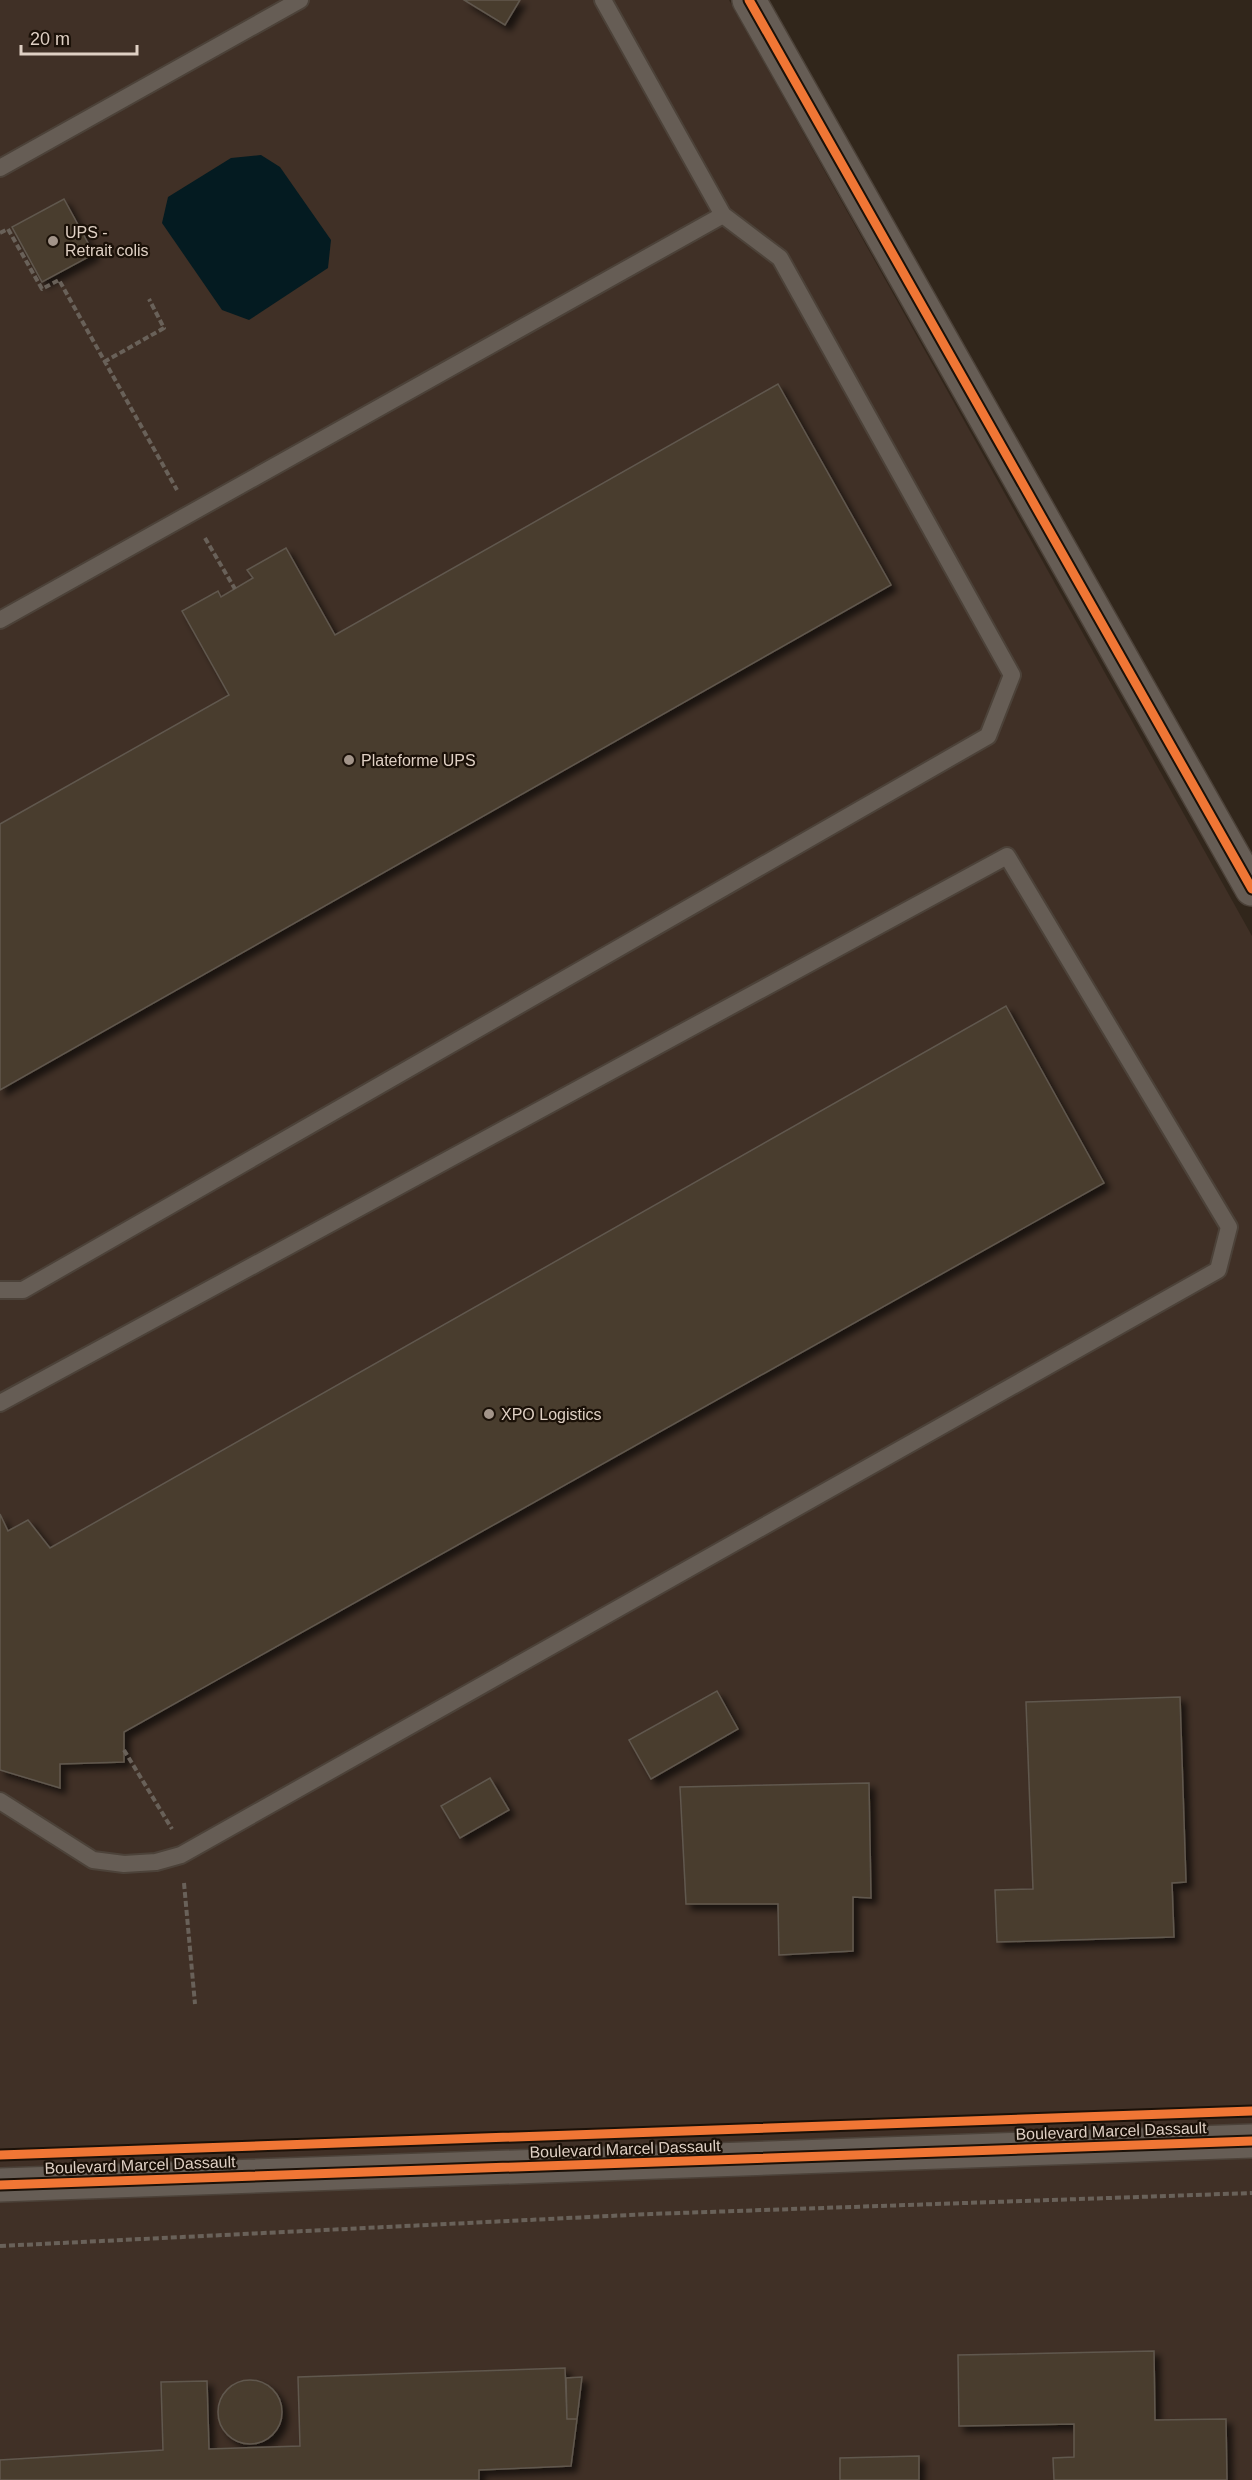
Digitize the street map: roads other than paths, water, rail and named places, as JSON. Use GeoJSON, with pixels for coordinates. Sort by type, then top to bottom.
{"type":"FeatureCollection","features":[{"type":"Feature","properties":{"kind":"street"},"geometry":{"type":"LineString","coordinates":[[749,0],[1252,889]]}},
{"type":"Feature","properties":{"kind":"street","name":"Boulevard Marcel Dassault"},"geometry":{"type":"LineString","coordinates":[[0,2185],[1252,2141]]}},
{"type":"Feature","properties":{"kind":"lane"},"geometry":{"type":"LineString","coordinates":[[0,168],[300,0]]}},
{"type":"Feature","properties":{"kind":"lane"},"geometry":{"type":"LineString","coordinates":[[0,1290],[23,1290],[988,736],[1012,675],[780,258],[723,215],[603,0]]}},
{"type":"Feature","properties":{"kind":"lane"},"geometry":{"type":"LineString","coordinates":[[0,620],[723,215]]}},
{"type":"Feature","properties":{"kind":"lane"},"geometry":{"type":"LineString","coordinates":[[0,1403],[1007,856],[1229,1227],[1218,1270],[181,1855],[156,1862],[124,1864],[93,1860],[0,1801]]}},
{"type":"Feature","properties":{"kind":"water"},"geometry":{"type":"Polygon","coordinates":[[[261,155],[280,167],[331,240],[328,268],[249,320],[222,310],[162,223],[168,197],[231,158],[261,155]]]}},
{"type":"Feature","properties":{"kind":"place","name":"UPS - Retrait colis"},"geometry":{"type":"Point","coordinates":[53,241]}},
{"type":"Feature","properties":{"kind":"place","name":"Plateforme UPS"},"geometry":{"type":"Point","coordinates":[349,760]}},
{"type":"Feature","properties":{"kind":"place","name":"XPO Logistics"},"geometry":{"type":"Point","coordinates":[489,1414]}}]}
